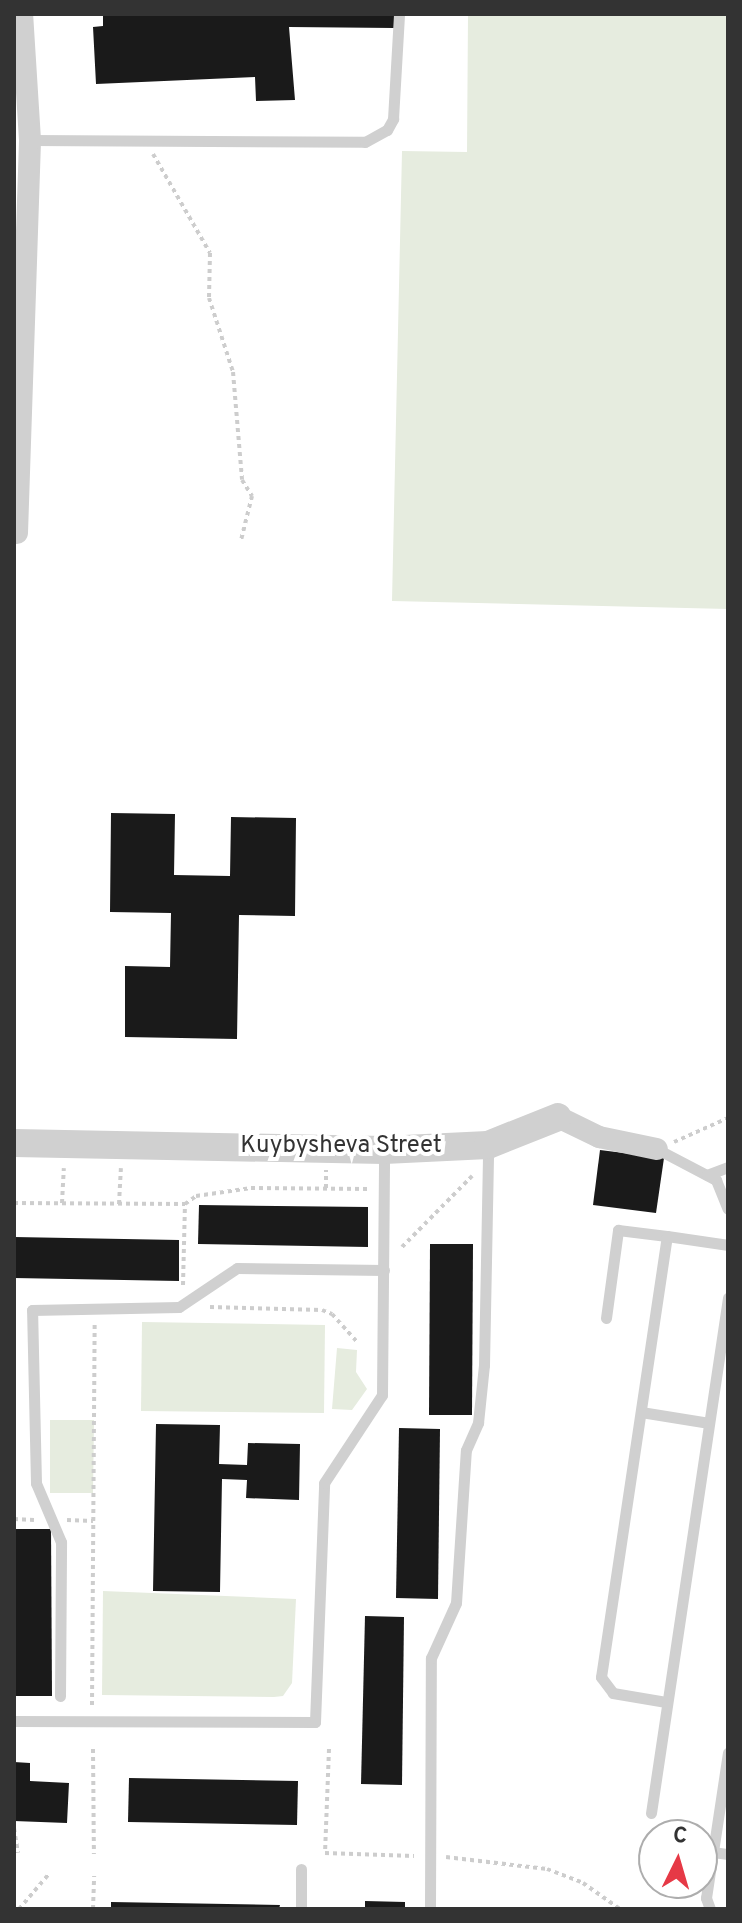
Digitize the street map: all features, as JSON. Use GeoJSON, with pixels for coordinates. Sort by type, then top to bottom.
{"type":"FeatureCollection","features":[{"type":"Feature","properties":{"kind":"street"},"geometry":{"type":"LineString","coordinates":[[17,533],[30,140],[22,14]]}},
{"type":"Feature","properties":{"kind":"street","name":"Kuybysheva Street"},"geometry":{"type":"LineString","coordinates":[[14,1143],[384,1150],[484,1157],[558,1117],[599,1137],[657,1149]]}},
{"type":"Feature","properties":{"kind":"lane"},"geometry":{"type":"LineString","coordinates":[[30,140],[143,138],[365,142],[387,130],[396,104],[399,14]]}},
{"type":"Feature","properties":{"kind":"lane"},"geometry":{"type":"LineString","coordinates":[[657,1149],[717,1179],[728,1209]]}},
{"type":"Feature","properties":{"kind":"lane"},"geometry":{"type":"LineString","coordinates":[[14,1721],[315,1722],[324,1483],[382,1395],[384,1150]]}},
{"type":"Feature","properties":{"kind":"lane"},"geometry":{"type":"LineString","coordinates":[[430,1909],[431,1658],[456,1603],[466,1450],[479,1408],[484,1157]]}},
{"type":"Feature","properties":{"kind":"lane"},"geometry":{"type":"LineString","coordinates":[[717,1179],[728,1167]]}},
{"type":"Feature","properties":{"kind":"lane"},"geometry":{"type":"LineString","coordinates":[[606,1318],[618,1230],[728,1245]]}},
{"type":"Feature","properties":{"kind":"lane"},"geometry":{"type":"LineString","coordinates":[[666,1702],[613,1693],[601,1677],[667,1236]]}},
{"type":"Feature","properties":{"kind":"lane"},"geometry":{"type":"LineString","coordinates":[[60,1696],[61,1542],[36,1483],[32,1310],[95,1311],[181,1305],[237,1268],[384,1270]]}},
{"type":"Feature","properties":{"kind":"lane"},"geometry":{"type":"LineString","coordinates":[[651,1813],[728,1298]]}},
{"type":"Feature","properties":{"kind":"lane"},"geometry":{"type":"LineString","coordinates":[[641,1412],[709,1423]]}},
{"type":"Feature","properties":{"kind":"lane"},"geometry":{"type":"LineString","coordinates":[[718,1819],[728,1753]]}},
{"type":"Feature","properties":{"kind":"lane"},"geometry":{"type":"LineString","coordinates":[[301,1869],[301,1909]]}},
{"type":"Feature","properties":{"kind":"path"},"geometry":{"type":"LineString","coordinates":[[143,138],[210,253],[209,298],[233,372],[242,480],[252,496],[241,540]]}},
{"type":"Feature","properties":{"kind":"path"},"geometry":{"type":"LineString","coordinates":[[657,1149],[728,1118]]}},
{"type":"Feature","properties":{"kind":"path"},"geometry":{"type":"LineString","coordinates":[[402,1247],[484,1157]]}},
{"type":"Feature","properties":{"kind":"path"},"geometry":{"type":"LineString","coordinates":[[326,1164],[326,1188]]}},
{"type":"Feature","properties":{"kind":"path"},"geometry":{"type":"LineString","coordinates":[[62,1203],[64,1165]]}},
{"type":"Feature","properties":{"kind":"path"},"geometry":{"type":"LineString","coordinates":[[119,1204],[121,1168]]}},
{"type":"Feature","properties":{"kind":"path"},"geometry":{"type":"LineString","coordinates":[[251,1188],[252,1175]]}},
{"type":"Feature","properties":{"kind":"path"},"geometry":{"type":"LineString","coordinates":[[14,1203],[185,1204],[196,1196],[251,1188],[373,1189]]}},
{"type":"Feature","properties":{"kind":"path"},"geometry":{"type":"LineString","coordinates":[[185,1204],[181,1305],[322,1310],[332,1314],[357,1342]]}},
{"type":"Feature","properties":{"kind":"path"},"geometry":{"type":"LineString","coordinates":[[92,1705],[95,1311]]}},
{"type":"Feature","properties":{"kind":"path"},"geometry":{"type":"LineString","coordinates":[[93,1749],[94,1854]]}},
{"type":"Feature","properties":{"kind":"path"},"geometry":{"type":"LineString","coordinates":[[329,1749],[325,1853],[430,1856],[547,1869],[583,1883],[620,1909]]}},
{"type":"Feature","properties":{"kind":"path"},"geometry":{"type":"LineString","coordinates":[[14,1828],[18,1853]]}},
{"type":"Feature","properties":{"kind":"path"},"geometry":{"type":"LineString","coordinates":[[19,1909],[48,1875]]}},
{"type":"Feature","properties":{"kind":"path"},"geometry":{"type":"LineString","coordinates":[[93,1909],[94,1876]]}},
{"type":"Feature","properties":{"kind":"shaded area"},"geometry":{"type":"Polygon","coordinates":[[[468,14],[728,14],[728,609],[392,601],[402,151],[467,152],[468,14]]]}},
{"type":"Feature","properties":{"kind":"shaded area"},"geometry":{"type":"Polygon","coordinates":[[[142,1322],[325,1325],[324,1413],[141,1411],[142,1322]]]}},
{"type":"Feature","properties":{"kind":"shaded area"},"geometry":{"type":"Polygon","coordinates":[[[337,1348],[357,1350],[356,1372],[367,1389],[352,1410],[332,1409],[337,1348]]]}},
{"type":"Feature","properties":{"kind":"shaded area"},"geometry":{"type":"Polygon","coordinates":[[[50,1420],[94,1420],[93,1493],[50,1493],[50,1420]]]}},
{"type":"Feature","properties":{"kind":"shaded area"},"geometry":{"type":"Polygon","coordinates":[[[103,1591],[296,1599],[292,1683],[283,1696],[274,1697],[102,1695],[103,1591]]]}},
{"type":"Feature","properties":{"kind":"building"},"geometry":{"type":"Polygon","coordinates":[[[103,14],[394,14],[394,28],[289,27],[295,100],[256,101],[255,77],[96,84],[93,27],[103,26],[103,14]]]}},
{"type":"Feature","properties":{"kind":"building"},"geometry":{"type":"Polygon","coordinates":[[[111,813],[175,814],[174,875],[230,876],[231,817],[296,818],[295,916],[239,915],[237,1039],[125,1037],[125,966],[170,967],[171,913],[110,912],[111,813]]]}},
{"type":"Feature","properties":{"kind":"building"},"geometry":{"type":"Polygon","coordinates":[[[600,1150],[664,1158],[656,1213],[593,1205],[600,1150]]]}},
{"type":"Feature","properties":{"kind":"building"},"geometry":{"type":"Polygon","coordinates":[[[199,1205],[368,1207],[368,1247],[198,1244],[199,1205]]]}},
{"type":"Feature","properties":{"kind":"building"},"geometry":{"type":"Polygon","coordinates":[[[14,1237],[179,1240],[179,1281],[14,1278],[14,1237]]]}},
{"type":"Feature","properties":{"kind":"building"},"geometry":{"type":"Polygon","coordinates":[[[430,1244],[473,1244],[472,1415],[429,1415],[430,1244]]]}},
{"type":"Feature","properties":{"kind":"building"},"geometry":{"type":"Polygon","coordinates":[[[156,1424],[220,1425],[219,1464],[247,1465],[248,1443],[300,1444],[299,1500],[246,1498],[247,1480],[222,1479],[220,1592],[153,1591],[156,1424]]]}},
{"type":"Feature","properties":{"kind":"building"},"geometry":{"type":"Polygon","coordinates":[[[399,1428],[440,1429],[438,1599],[396,1598],[399,1428]]]}},
{"type":"Feature","properties":{"kind":"building"},"geometry":{"type":"Polygon","coordinates":[[[14,1529],[51,1529],[52,1696],[14,1696],[14,1529]]]}},
{"type":"Feature","properties":{"kind":"building"},"geometry":{"type":"Polygon","coordinates":[[[365,1616],[404,1617],[402,1785],[361,1784],[365,1616]]]}},
{"type":"Feature","properties":{"kind":"building"},"geometry":{"type":"Polygon","coordinates":[[[14,1762],[30,1763],[30,1781],[69,1783],[67,1823],[14,1821],[14,1762]]]}},
{"type":"Feature","properties":{"kind":"building"},"geometry":{"type":"Polygon","coordinates":[[[129,1778],[298,1781],[297,1825],[128,1822],[129,1778]]]}},
{"type":"Feature","properties":{"kind":"building"},"geometry":{"type":"Polygon","coordinates":[[[365,1901],[405,1902],[405,1909],[365,1909],[365,1901]]]}},
{"type":"Feature","properties":{"kind":"building"},"geometry":{"type":"Polygon","coordinates":[[[111,1902],[280,1905],[279,1909],[111,1909],[111,1902]]]}}]}
